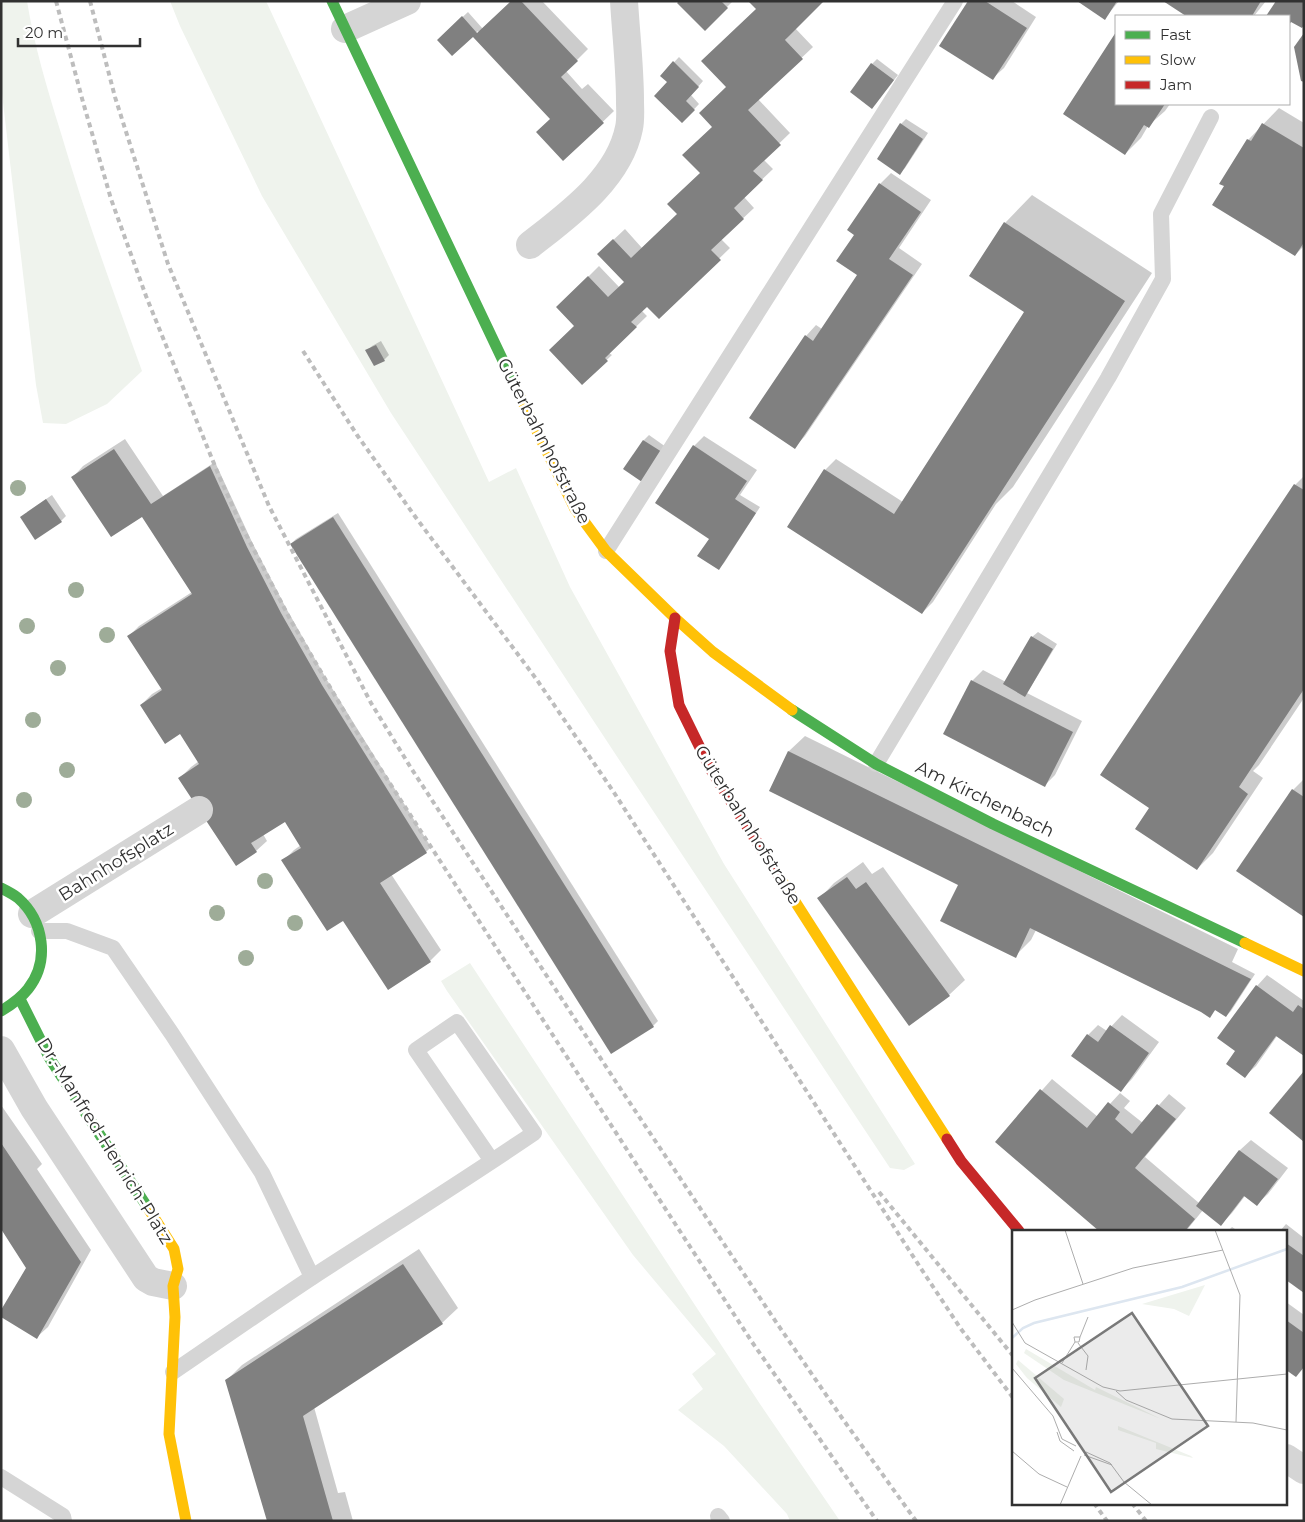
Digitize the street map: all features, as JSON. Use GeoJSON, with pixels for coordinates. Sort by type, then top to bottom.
{"type":"FeatureCollection","features":[{"type":"Feature","properties":{"kind":"street","name":"Güterbahnhofstraße"},"geometry":{"type":"LineString","coordinates":[[332,1],[533,426],[575,509],[606,551],[675,618],[670,651],[679,705],[711,770],[961,1161],[1018,1230]]}},
{"type":"Feature","properties":{"kind":"street"},"geometry":{"type":"LineString","coordinates":[[345,29],[407,1]]}},
{"type":"Feature","properties":{"kind":"street"},"geometry":{"type":"LineString","coordinates":[[530,245],[578,206],[608,173],[622,148],[630,127],[630,82],[624,1]]}},
{"type":"Feature","properties":{"kind":"street","name":"Am Kirchenbach"},"geometry":{"type":"LineString","coordinates":[[675,618],[713,652],[793,711],[876,764],[993,824],[1304,971]]}},
{"type":"Feature","properties":{"kind":"street","name":"Bahnhofsplatz"},"geometry":{"type":"LineString","coordinates":[[35,922],[199,810]]}},
{"type":"Feature","properties":{"kind":"street"},"geometry":{"type":"LineString","coordinates":[[1,888],[17,898],[35,922],[42,949],[40,968],[32,985],[20,999],[1,1011]]}},
{"type":"Feature","properties":{"kind":"street","name":"Dr.-Manfred-Henrich-Platz"},"geometry":{"type":"LineString","coordinates":[[20,999],[50,1059],[123,1168],[174,1249],[178,1269],[173,1286],[173,1372],[170,1434],[186,1521]]}},
{"type":"Feature","properties":{"kind":"street"},"geometry":{"type":"LineString","coordinates":[[1,1050],[34,1108],[146,1278],[153,1282],[173,1286]]}},
{"type":"Feature","properties":{"kind":"street"},"geometry":{"type":"LineString","coordinates":[[1288,1459],[1304,1470]]}},
{"type":"Feature","properties":{"kind":"lane"},"geometry":{"type":"LineString","coordinates":[[606,551],[955,1]]}},
{"type":"Feature","properties":{"kind":"lane"},"geometry":{"type":"LineString","coordinates":[[876,764],[1108,378],[1163,279],[1161,214],[1211,117]]}},
{"type":"Feature","properties":{"kind":"lane"},"geometry":{"type":"LineString","coordinates":[[35,922],[67,931],[113,948],[172,1034],[262,1173],[312,1277]]}},
{"type":"Feature","properties":{"kind":"lane"},"geometry":{"type":"LineString","coordinates":[[173,1372],[312,1277],[492,1161],[534,1133],[457,1022],[416,1050],[492,1161]]}},
{"type":"Feature","properties":{"kind":"lane"},"geometry":{"type":"LineString","coordinates":[[1,1477],[63,1516],[64,1521]]}},
{"type":"Feature","properties":{"kind":"shaded area"},"geometry":{"type":"Polygon","coordinates":[[[1,1],[27,1],[41,66],[69,161],[142,371],[107,404],[66,424],[43,423],[36,385],[1,85],[1,1]]]}},
{"type":"Feature","properties":{"kind":"shaded area"},"geometry":{"type":"Polygon","coordinates":[[[170,1],[266,1],[489,482],[516,468],[570,587],[724,864],[915,1164],[904,1170],[890,1168],[391,413],[262,196],[180,26],[170,1]]]}},
{"type":"Feature","properties":{"kind":"shaded area"},"geometry":{"type":"Polygon","coordinates":[[[470,963],[760,1404],[840,1521],[790,1521],[787,1514],[724,1446],[678,1410],[703,1389],[692,1374],[716,1354],[633,1255],[447,991],[441,981],[470,963]]]}},
{"type":"Feature","properties":{"kind":"building"},"geometry":{"type":"Polygon","coordinates":[[[511,1],[521,1],[578,61],[561,77],[604,123],[563,161],[536,132],[550,119],[473,37],[452,56],[437,40],[462,16],[477,33],[511,1]]]}},
{"type":"Feature","properties":{"kind":"building"},"geometry":{"type":"Polygon","coordinates":[[[679,1],[721,1],[728,8],[705,31],[677,3],[679,1]]]}},
{"type":"Feature","properties":{"kind":"building"},"geometry":{"type":"Polygon","coordinates":[[[748,1],[824,1],[785,40],[803,59],[748,110],[781,145],[753,171],[763,180],[734,208],[744,219],[711,250],[721,260],[659,319],[647,307],[631,322],[637,327],[605,358],[608,361],[582,385],[549,350],[574,326],[556,307],[588,276],[608,297],[624,282],[597,254],[613,239],[631,258],[677,214],[667,204],[700,173],[682,155],[712,127],[699,113],[726,87],[701,61],[756,9],[748,1]]]}},
{"type":"Feature","properties":{"kind":"building"},"geometry":{"type":"Polygon","coordinates":[[[968,1],[985,1],[1027,28],[993,80],[939,46],[968,1]]]}},
{"type":"Feature","properties":{"kind":"building"},"geometry":{"type":"Polygon","coordinates":[[[1077,1],[1117,1],[1105,20],[1077,1]]]}},
{"type":"Feature","properties":{"kind":"building"},"geometry":{"type":"Polygon","coordinates":[[[1163,1],[1261,1],[1253,15],[1184,15],[1163,1]]]}},
{"type":"Feature","properties":{"kind":"building"},"geometry":{"type":"Polygon","coordinates":[[[1276,1],[1304,1],[1304,25],[1302,28],[1291,22],[1290,24],[1290,15],[1267,15],[1276,1]]]}},
{"type":"Feature","properties":{"kind":"building"},"geometry":{"type":"Polygon","coordinates":[[[1304,33],[1304,82],[1301,81],[1294,47],[1304,33]]]}},
{"type":"Feature","properties":{"kind":"building"},"geometry":{"type":"Polygon","coordinates":[[[1115,34],[1115,105],[1164,105],[1149,128],[1144,125],[1125,155],[1063,114],[1115,34]]]}},
{"type":"Feature","properties":{"kind":"building"},"geometry":{"type":"Polygon","coordinates":[[[673,61],[699,87],[686,101],[695,110],[682,123],[654,96],[667,82],[660,76],[673,61]]]}},
{"type":"Feature","properties":{"kind":"building"},"geometry":{"type":"Polygon","coordinates":[[[871,63],[894,80],[872,109],[850,92],[871,63]]]}},
{"type":"Feature","properties":{"kind":"building"},"geometry":{"type":"Polygon","coordinates":[[[900,123],[923,139],[900,175],[877,159],[900,123]]]}},
{"type":"Feature","properties":{"kind":"building"},"geometry":{"type":"Polygon","coordinates":[[[1262,123],[1304,148],[1304,245],[1295,256],[1212,205],[1224,186],[1219,184],[1247,139],[1251,141],[1262,123]]]}},
{"type":"Feature","properties":{"kind":"building"},"geometry":{"type":"Polygon","coordinates":[[[879,183],[921,212],[889,259],[913,275],[795,449],[749,418],[805,335],[813,341],[857,275],[836,261],[854,235],[847,230],[879,183]]]}},
{"type":"Feature","properties":{"kind":"building"},"geometry":{"type":"Polygon","coordinates":[[[1004,222],[1125,301],[922,614],[787,527],[824,469],[894,514],[1024,312],[969,276],[1004,222]]]}},
{"type":"Feature","properties":{"kind":"building"},"geometry":{"type":"Polygon","coordinates":[[[376,345],[385,361],[374,366],[365,350],[376,345]]]}},
{"type":"Feature","properties":{"kind":"building"},"geometry":{"type":"Polygon","coordinates":[[[643,440],[662,452],[642,482],[623,469],[643,440]]]}},
{"type":"Feature","properties":{"kind":"building"},"geometry":{"type":"Polygon","coordinates":[[[693,445],[747,481],[735,499],[756,513],[719,570],[697,556],[709,539],[655,503],[693,445]]]}},
{"type":"Feature","properties":{"kind":"building"},"geometry":{"type":"Polygon","coordinates":[[[114,449],[151,504],[210,466],[247,547],[281,613],[322,685],[427,853],[380,883],[431,962],[388,990],[343,921],[327,931],[281,860],[301,848],[285,822],[251,843],[257,852],[236,866],[178,778],[199,764],[180,734],[165,744],[140,705],[162,690],[127,636],[192,594],[142,517],[111,537],[71,477],[114,449]]]}},
{"type":"Feature","properties":{"kind":"building"},"geometry":{"type":"Polygon","coordinates":[[[1294,484],[1304,490],[1304,689],[1239,787],[1248,794],[1197,870],[1135,829],[1149,808],[1100,775],[1294,484]]]}},
{"type":"Feature","properties":{"kind":"building"},"geometry":{"type":"Polygon","coordinates":[[[46,499],[62,522],[35,540],[20,517],[46,499]]]}},
{"type":"Feature","properties":{"kind":"building"},"geometry":{"type":"Polygon","coordinates":[[[333,517],[654,1027],[611,1054],[290,544],[333,517]]]}},
{"type":"Feature","properties":{"kind":"building"},"geometry":{"type":"Polygon","coordinates":[[[1031,636],[1053,649],[1025,697],[1003,684],[1031,636]]]}},
{"type":"Feature","properties":{"kind":"building"},"geometry":{"type":"Polygon","coordinates":[[[971,680],[1073,732],[1045,787],[943,734],[971,680]]]}},
{"type":"Feature","properties":{"kind":"building"},"geometry":{"type":"Polygon","coordinates":[[[788,751],[1251,979],[1226,1017],[1215,1010],[1210,1018],[1030,928],[1016,958],[940,921],[958,885],[769,791],[788,751]]]}},
{"type":"Feature","properties":{"kind":"building"},"geometry":{"type":"Polygon","coordinates":[[[1292,789],[1304,797],[1304,917],[1236,871],[1292,789]]]}},
{"type":"Feature","properties":{"kind":"building"},"geometry":{"type":"Polygon","coordinates":[[[847,877],[856,889],[866,882],[950,996],[909,1026],[817,898],[847,877]]]}},
{"type":"Feature","properties":{"kind":"building"},"geometry":{"type":"Polygon","coordinates":[[[1256,985],[1293,1012],[1298,1005],[1304,1009],[1304,1056],[1276,1036],[1245,1078],[1226,1064],[1235,1051],[1217,1038],[1256,985]]]}},
{"type":"Feature","properties":{"kind":"building"},"geometry":{"type":"Polygon","coordinates":[[[1110,1025],[1149,1053],[1121,1092],[1071,1056],[1087,1034],[1098,1042],[1110,1025]]]}},
{"type":"Feature","properties":{"kind":"building"},"geometry":{"type":"Polygon","coordinates":[[[1304,1071],[1304,1142],[1269,1113],[1304,1071]]]}},
{"type":"Feature","properties":{"kind":"building"},"geometry":{"type":"Polygon","coordinates":[[[1040,1089],[1087,1128],[1108,1102],[1120,1112],[1115,1119],[1132,1134],[1157,1104],[1176,1119],[1135,1168],[1195,1219],[1186,1230],[1098,1230],[995,1142],[1040,1089]]]}},
{"type":"Feature","properties":{"kind":"building"},"geometry":{"type":"Polygon","coordinates":[[[1,1143],[81,1262],[37,1339],[1,1317],[1,1310],[26,1268],[1,1229],[1,1143]]]}},
{"type":"Feature","properties":{"kind":"building"},"geometry":{"type":"Polygon","coordinates":[[[1239,1150],[1278,1179],[1257,1206],[1244,1196],[1221,1226],[1196,1206],[1239,1150]]]}},
{"type":"Feature","properties":{"kind":"building"},"geometry":{"type":"Polygon","coordinates":[[[1288,1244],[1304,1256],[1304,1293],[1288,1281],[1288,1244]]]}},
{"type":"Feature","properties":{"kind":"building"},"geometry":{"type":"Polygon","coordinates":[[[403,1264],[443,1324],[303,1416],[333,1521],[267,1521],[225,1380],[403,1264]]]}},
{"type":"Feature","properties":{"kind":"building"},"geometry":{"type":"Polygon","coordinates":[[[1288,1321],[1304,1333],[1304,1367],[1296,1377],[1288,1371],[1288,1321]]]}},
{"type":"Feature","properties":{"kind":"railway"},"geometry":{"type":"LineString","coordinates":[[56,1],[111,199],[146,296],[219,476],[242,527],[291,621],[354,728],[752,1342],[877,1521]]}},
{"type":"Feature","properties":{"kind":"railway"},"geometry":{"type":"LineString","coordinates":[[90,1],[115,97],[168,264],[269,506],[371,703],[411,768],[618,1085],[776,1322],[916,1521]]}},
{"type":"Feature","properties":{"kind":"railway"},"geometry":{"type":"LineString","coordinates":[[303,351],[357,435],[537,680],[613,791],[918,1264],[961,1329],[1012,1396]]}},
{"type":"Feature","properties":{"kind":"railway"},"geometry":{"type":"LineString","coordinates":[[879,1192],[1012,1355]]}},
{"type":"Feature","properties":{"kind":"railway"},"geometry":{"type":"LineString","coordinates":[[1095,1504],[1107,1521]]}},
{"type":"Feature","properties":{"kind":"railway"},"geometry":{"type":"LineString","coordinates":[[1133,1504],[1146,1521]]}},
{"type":"Feature","properties":{"kind":"traffic: fast"},"geometry":{"type":"LineString","coordinates":[[332,1],[516,388]]}},
{"type":"Feature","properties":{"kind":"traffic: fast"},"geometry":{"type":"LineString","coordinates":[[792,710],[876,764],[993,824],[1245,943]]}},
{"type":"Feature","properties":{"kind":"traffic: fast"},"geometry":{"type":"LineString","coordinates":[[1,888],[18,898],[27,907],[34,918],[41,942],[41,954],[35,978],[28,989],[16,1001],[1,1011]]}},
{"type":"Feature","properties":{"kind":"traffic: fast"},"geometry":{"type":"LineString","coordinates":[[20,999],[50,1059],[148,1208]]}},
{"type":"Feature","properties":{"kind":"traffic: slow"},"geometry":{"type":"LineString","coordinates":[[516,388],[575,509],[606,551],[713,652],[792,710]]}},
{"type":"Feature","properties":{"kind":"traffic: slow"},"geometry":{"type":"LineString","coordinates":[[780,878],[947,1139]]}},
{"type":"Feature","properties":{"kind":"traffic: slow"},"geometry":{"type":"LineString","coordinates":[[1245,943],[1304,971]]}},
{"type":"Feature","properties":{"kind":"traffic: slow"},"geometry":{"type":"LineString","coordinates":[[148,1208],[174,1249],[178,1269],[173,1286],[175,1317],[169,1434],[186,1521]]}},
{"type":"Feature","properties":{"kind":"traffic: jam"},"geometry":{"type":"LineString","coordinates":[[675,618],[670,651],[679,705],[711,770],[780,878]]}},
{"type":"Feature","properties":{"kind":"traffic: jam"},"geometry":{"type":"LineString","coordinates":[[947,1139],[961,1161],[1018,1230]]}}]}
